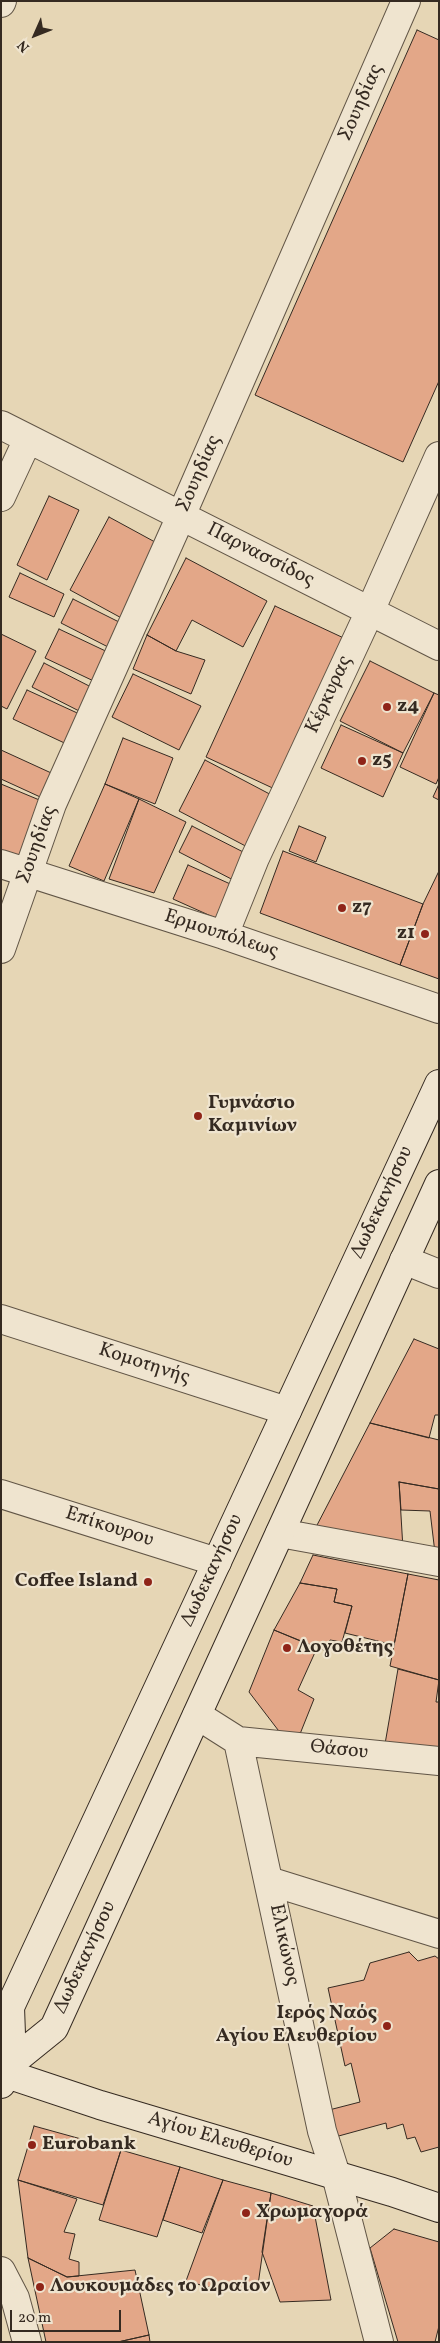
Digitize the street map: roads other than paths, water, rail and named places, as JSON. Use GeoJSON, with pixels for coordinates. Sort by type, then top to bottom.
{"type":"FeatureCollection","features":[{"type":"Feature","properties":{"kind":"street","name":"Σουηδίας"},"geometry":{"type":"LineString","coordinates":[[1,949],[52,804],[181,516],[406,1]]}},
{"type":"Feature","properties":{"kind":"street","name":"Παρνασσίδος"},"geometry":{"type":"LineString","coordinates":[[1,425],[439,646]]}},
{"type":"Feature","properties":{"kind":"street"},"geometry":{"type":"LineString","coordinates":[[1,497],[28,439]]}},
{"type":"Feature","properties":{"kind":"street","name":"Κέρκυρας"},"geometry":{"type":"LineString","coordinates":[[224,935],[281,800],[370,611],[439,456]]}},
{"type":"Feature","properties":{"kind":"street","name":"Ερμουπόλεως"},"geometry":{"type":"LineString","coordinates":[[1,864],[224,935],[439,1009]]}},
{"type":"Feature","properties":{"kind":"street","name":"Δωδεκανήσου"},"geometry":{"type":"LineString","coordinates":[[4,2073],[10,2007],[439,1084]]}},
{"type":"Feature","properties":{"kind":"street","name":"Δωδεκανήσου"},"geometry":{"type":"LineString","coordinates":[[4,2073],[54,2028],[439,1184]]}},
{"type":"Feature","properties":{"kind":"street"},"geometry":{"type":"LineString","coordinates":[[404,1260],[439,1274]]}},
{"type":"Feature","properties":{"kind":"street","name":"Κομοτηνής"},"geometry":{"type":"LineString","coordinates":[[1,1319],[287,1411]]}},
{"type":"Feature","properties":{"kind":"street","name":"Επίκουρου"},"geometry":{"type":"LineString","coordinates":[[1,1494],[217,1562]]}},
{"type":"Feature","properties":{"kind":"street"},"geometry":{"type":"LineString","coordinates":[[280,1533],[439,1562]]}},
{"type":"Feature","properties":{"kind":"street"},"geometry":{"type":"LineString","coordinates":[[197,1715],[238,1741]]}},
{"type":"Feature","properties":{"kind":"street","name":"Θάσου"},"geometry":{"type":"LineString","coordinates":[[238,1741],[439,1761]]}},
{"type":"Feature","properties":{"kind":"street","name":"Ελικώνος"},"geometry":{"type":"LineString","coordinates":[[238,1741],[322,2131],[336,2175],[379,2342]]}},
{"type":"Feature","properties":{"kind":"street"},"geometry":{"type":"LineString","coordinates":[[269,1881],[439,1934]]}},
{"type":"Feature","properties":{"kind":"street","name":"Αγίου Ελευθερίου"},"geometry":{"type":"LineString","coordinates":[[4,2073],[100,2105],[336,2175],[439,2208]]}},
{"type":"Feature","properties":{"kind":"street"},"geometry":{"type":"LineString","coordinates":[[1,2271],[15,2298],[26,2342]]}},
{"type":"Feature","properties":{"kind":"place","name":"z4"},"geometry":{"type":"Point","coordinates":[387,707]}},
{"type":"Feature","properties":{"kind":"place","name":"z5"},"geometry":{"type":"Point","coordinates":[362,761]}},
{"type":"Feature","properties":{"kind":"place","name":"z7"},"geometry":{"type":"Point","coordinates":[342,908]}},
{"type":"Feature","properties":{"kind":"place","name":"z1"},"geometry":{"type":"Point","coordinates":[425,934]}},
{"type":"Feature","properties":{"kind":"place","name":"Γυμνάσιο Καμινίων"},"geometry":{"type":"Point","coordinates":[198,1116]}},
{"type":"Feature","properties":{"kind":"place","name":"Coffee Island"},"geometry":{"type":"Point","coordinates":[148,1582]}},
{"type":"Feature","properties":{"kind":"place","name":"Λογοθέτης"},"geometry":{"type":"Point","coordinates":[287,1648]}},
{"type":"Feature","properties":{"kind":"place","name":"Ιερός Ναός Αγίου Ελευθερίου"},"geometry":{"type":"Point","coordinates":[387,2026]}},
{"type":"Feature","properties":{"kind":"place","name":"Eurobank"},"geometry":{"type":"Point","coordinates":[32,2145]}},
{"type":"Feature","properties":{"kind":"place","name":"Χρωμαγορά"},"geometry":{"type":"Point","coordinates":[246,2213]}},
{"type":"Feature","properties":{"kind":"place","name":"Λουκουμάδες το Ωραίον"},"geometry":{"type":"Point","coordinates":[40,2287]}}]}
